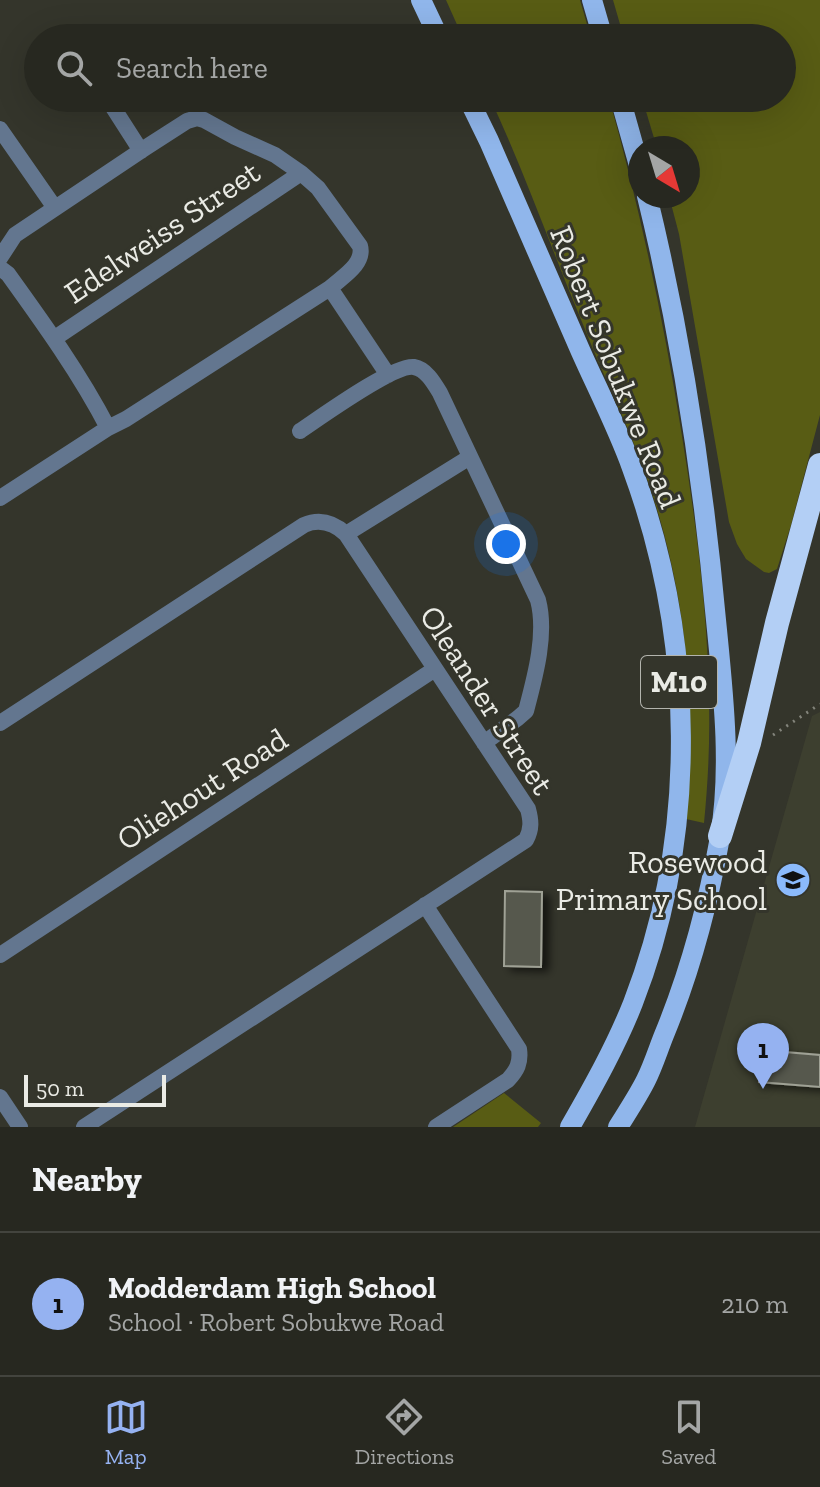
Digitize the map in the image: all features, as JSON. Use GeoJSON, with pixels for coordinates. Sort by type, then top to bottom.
{"type":"FeatureCollection","features":[{"type":"Feature","properties":{"kind":"highway"},"geometry":{"type":"LineString","coordinates":[[720,836],[749,743],[777,623],[820,465]]}},
{"type":"Feature","properties":{"kind":"main road"},"geometry":{"type":"LineString","coordinates":[[421,0],[432,24]]}},
{"type":"Feature","properties":{"kind":"main road"},"geometry":{"type":"LineString","coordinates":[[592,0],[599,24]]}},
{"type":"Feature","properties":{"kind":"main road","name":"Robert Sobukwe Road"},"geometry":{"type":"LineString","coordinates":[[475,112],[632,467],[660,562],[678,663],[681,712],[675,844],[662,906],[633,1002],[613,1048],[570,1127]]}},
{"type":"Feature","properties":{"kind":"main road"},"geometry":{"type":"LineString","coordinates":[[624,112],[631,136]]}},
{"type":"Feature","properties":{"kind":"main road","name":"Robert Sobukwe Road"},"geometry":{"type":"LineString","coordinates":[[618,1127],[646,1079],[696,947],[720,836],[725,778],[724,712],[712,569],[690,403],[650,208]]}},
{"type":"Feature","properties":{"kind":"street"},"geometry":{"type":"LineString","coordinates":[[116,112],[141,151]]}},
{"type":"Feature","properties":{"kind":"street"},"geometry":{"type":"LineString","coordinates":[[0,258],[15,235],[187,121],[197,118],[275,155],[301,173],[318,188],[362,253],[330,288],[0,498]]}},
{"type":"Feature","properties":{"kind":"street"},"geometry":{"type":"LineString","coordinates":[[0,129],[55,208]]}},
{"type":"Feature","properties":{"kind":"street","name":"Edelweiss Street"},"geometry":{"type":"LineString","coordinates":[[55,338],[301,173]]}},
{"type":"Feature","properties":{"kind":"street"},"geometry":{"type":"LineString","coordinates":[[0,268],[8,274],[55,338],[108,428]]}},
{"type":"Feature","properties":{"kind":"street"},"geometry":{"type":"LineString","coordinates":[[330,288],[388,375]]}},
{"type":"Feature","properties":{"kind":"street"},"geometry":{"type":"LineString","coordinates":[[300,431],[404,367],[417,367],[425,372],[440,393],[542,614],[540,643],[526,711],[484,743]]}},
{"type":"Feature","properties":{"kind":"street"},"geometry":{"type":"LineString","coordinates":[[0,723],[304,525],[325,522],[337,526],[346,534],[470,457]]}},
{"type":"Feature","properties":{"kind":"street","name":"Oleander Street"},"geometry":{"type":"LineString","coordinates":[[84,1127],[526,840],[530,832],[528,809],[346,534]]}},
{"type":"Feature","properties":{"kind":"street","name":"Oliehout Road"},"geometry":{"type":"LineString","coordinates":[[0,955],[435,669]]}},
{"type":"Feature","properties":{"kind":"street"},"geometry":{"type":"LineString","coordinates":[[425,905],[519,1049],[521,1060],[508,1080],[436,1127]]}},
{"type":"Feature","properties":{"kind":"street"},"geometry":{"type":"LineString","coordinates":[[0,1097],[20,1127]]}},
{"type":"Feature","properties":{"kind":"path"},"geometry":{"type":"LineString","coordinates":[[763,740],[820,704]]}},
{"type":"Feature","properties":{"kind":"shaded area"},"geometry":{"type":"Polygon","coordinates":[[[446,0],[580,0],[587,24],[457,24],[446,0]]]}},
{"type":"Feature","properties":{"kind":"shaded area"},"geometry":{"type":"Polygon","coordinates":[[[613,0],[820,0],[820,415],[777,569],[769,573],[746,559],[729,522],[672,208],[700,208],[700,136],[653,136],[646,112],[796,112],[796,24],[620,24],[613,0]]]}},
{"type":"Feature","properties":{"kind":"shaded area"},"geometry":{"type":"Polygon","coordinates":[[[496,112],[613,112],[628,171],[628,208],[637,208],[659,308],[696,535],[708,669],[709,747],[704,823],[686,819],[690,728],[688,684],[678,597],[669,554],[643,467],[496,112]]]}},
{"type":"Feature","properties":{"kind":"shaded area","name":"Rosewood Primary School"},"geometry":{"type":"Polygon","coordinates":[[[820,712],[820,1127],[695,1127],[812,716],[820,712]]]}},
{"type":"Feature","properties":{"kind":"shaded area"},"geometry":{"type":"Polygon","coordinates":[[[504,1093],[541,1123],[538,1127],[453,1127],[504,1093]]]}},
{"type":"Feature","properties":{"kind":"building"},"geometry":{"type":"Polygon","coordinates":[[[505,891],[542,892],[541,967],[504,966],[505,891]]]}},
{"type":"Feature","properties":{"kind":"building"},"geometry":{"type":"Polygon","coordinates":[[[761,1050],[820,1055],[820,1087],[759,1082],[761,1050]]]}},
{"type":"Feature","properties":{"kind":"place","name":"Rosewood Primary School"},"geometry":{"type":"Point","coordinates":[793,880]}},
{"type":"Feature","properties":{"kind":"place","name":"Modderdam High School"},"geometry":{"type":"Point","coordinates":[763,1089]}}]}
